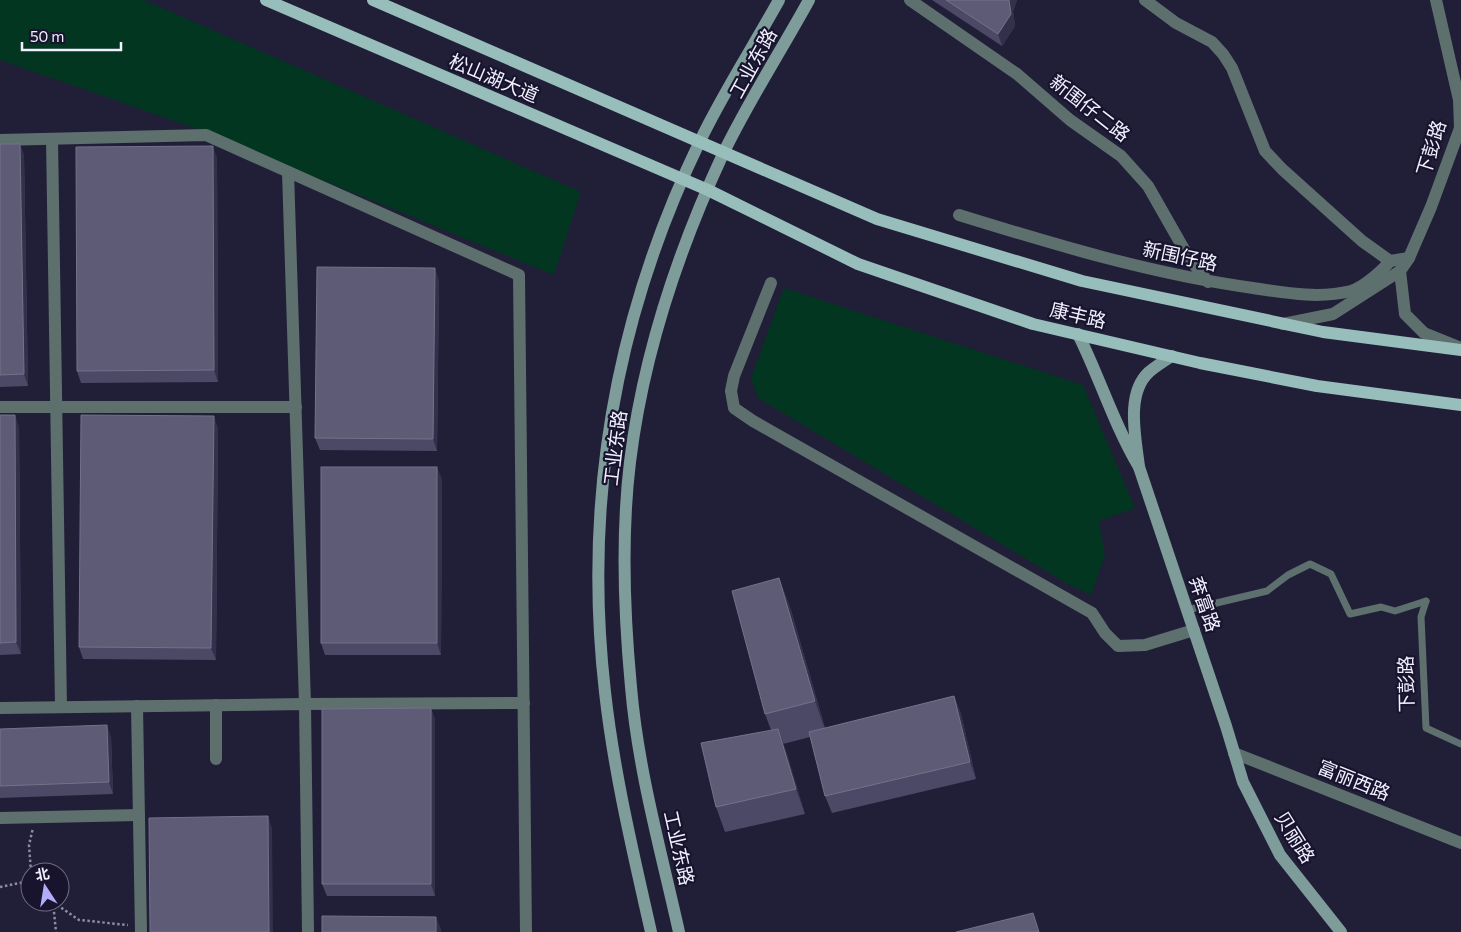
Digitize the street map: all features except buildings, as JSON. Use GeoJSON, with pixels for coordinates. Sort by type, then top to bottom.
{"type":"FeatureCollection","features":[{"type":"Feature","properties":{"kind":"main road","name":"松山湖大道"},"geometry":{"type":"LineString","coordinates":[[266,0],[708,190]]}},
{"type":"Feature","properties":{"kind":"main road","name":"松山湖大道"},"geometry":{"type":"LineString","coordinates":[[373,0],[724,152]]}},
{"type":"Feature","properties":{"kind":"main road","name":"工业东路"},"geometry":{"type":"LineString","coordinates":[[651,932],[623,807],[604,691],[599,569],[600,512],[604,460],[613,403],[624,352],[639,297],[662,232],[700,141],[779,0]]}},
{"type":"Feature","properties":{"kind":"main road","name":"工业东路"},"geometry":{"type":"LineString","coordinates":[[679,932],[649,802],[631,688],[626,569],[627,513],[632,454],[650,358],[664,305],[687,241],[724,152],[809,0]]}},
{"type":"Feature","properties":{"kind":"main road","name":"康丰路"},"geometry":{"type":"LineString","coordinates":[[724,152],[877,219],[1082,281],[1323,332],[1461,349]]}},
{"type":"Feature","properties":{"kind":"main road","name":"康丰路"},"geometry":{"type":"LineString","coordinates":[[708,190],[858,264],[1033,324],[1172,356],[1318,386],[1461,405]]}},
{"type":"Feature","properties":{"kind":"main road"},"geometry":{"type":"LineString","coordinates":[[1078,334],[1092,361],[1121,435],[1139,467]]}},
{"type":"Feature","properties":{"kind":"main road"},"geometry":{"type":"LineString","coordinates":[[1139,467],[1134,424],[1138,392],[1148,373],[1172,356]]}},
{"type":"Feature","properties":{"kind":"main road","name":"奔富路"},"geometry":{"type":"LineString","coordinates":[[1139,467],[1234,753]]}},
{"type":"Feature","properties":{"kind":"main road","name":"贝丽路"},"geometry":{"type":"LineString","coordinates":[[1234,753],[1242,782],[1280,855],[1341,932]]}},
{"type":"Feature","properties":{"kind":"street","name":"新围仔二路"},"geometry":{"type":"LineString","coordinates":[[910,0],[1017,74],[1070,120],[1121,156],[1148,186],[1189,258],[1208,282]]}},
{"type":"Feature","properties":{"kind":"street"},"geometry":{"type":"LineString","coordinates":[[1145,0],[1176,23],[1212,42],[1223,54],[1232,68],[1265,151],[1282,169],[1355,234],[1390,262],[1409,258]]}},
{"type":"Feature","properties":{"kind":"street","name":"下彭路"},"geometry":{"type":"LineString","coordinates":[[1282,324],[1333,314],[1400,271],[1409,258],[1431,207],[1460,128],[1459,100],[1436,0]]}},
{"type":"Feature","properties":{"kind":"street"},"geometry":{"type":"LineString","coordinates":[[0,140],[206,136],[519,275],[526,932]]}},
{"type":"Feature","properties":{"kind":"street"},"geometry":{"type":"LineString","coordinates":[[52,139],[61,707]]}},
{"type":"Feature","properties":{"kind":"street"},"geometry":{"type":"LineString","coordinates":[[288,172],[305,704],[308,932]]}},
{"type":"Feature","properties":{"kind":"street","name":"新围仔路"},"geometry":{"type":"LineString","coordinates":[[958,215],[1073,251],[1208,282],[1300,294],[1332,295],[1354,290],[1390,262]]}},
{"type":"Feature","properties":{"kind":"street"},"geometry":{"type":"LineString","coordinates":[[1400,271],[1405,314],[1424,332],[1461,349]]}},
{"type":"Feature","properties":{"kind":"street"},"geometry":{"type":"LineString","coordinates":[[771,284],[734,376],[731,391],[734,408],[753,421],[1092,613],[1105,633],[1118,646],[1144,645],[1194,630]]}},
{"type":"Feature","properties":{"kind":"street"},"geometry":{"type":"LineString","coordinates":[[0,407],[296,407]]}},
{"type":"Feature","properties":{"kind":"street"},"geometry":{"type":"LineString","coordinates":[[0,708],[524,703]]}},
{"type":"Feature","properties":{"kind":"street"},"geometry":{"type":"LineString","coordinates":[[216,705],[216,759]]}},
{"type":"Feature","properties":{"kind":"street"},"geometry":{"type":"LineString","coordinates":[[137,706],[141,929]]}},
{"type":"Feature","properties":{"kind":"street","name":"富丽西路"},"geometry":{"type":"LineString","coordinates":[[1234,753],[1461,843]]}},
{"type":"Feature","properties":{"kind":"street"},"geometry":{"type":"LineString","coordinates":[[0,818],[139,814]]}},
{"type":"Feature","properties":{"kind":"lane","name":"下彭路"},"geometry":{"type":"LineString","coordinates":[[1187,610],[1267,591],[1288,575],[1310,564],[1331,574],[1350,614],[1381,606],[1395,611],[1426,601],[1421,617],[1426,728],[1461,744]]}},
{"type":"Feature","properties":{"kind":"path"},"geometry":{"type":"LineString","coordinates":[[31,862],[30,845],[35,817]]}},
{"type":"Feature","properties":{"kind":"path"},"geometry":{"type":"LineString","coordinates":[[0,886],[20,883]]}},
{"type":"Feature","properties":{"kind":"path"},"geometry":{"type":"LineString","coordinates":[[54,912],[56,932]]}},
{"type":"Feature","properties":{"kind":"path"},"geometry":{"type":"LineString","coordinates":[[67,912],[79,920],[141,929]]}},
{"type":"Feature","properties":{"kind":"green space"},"geometry":{"type":"Polygon","coordinates":[[[0,0],[144,0],[581,192],[554,275],[203,131],[0,60],[0,0]]]}},
{"type":"Feature","properties":{"kind":"green space"},"geometry":{"type":"Polygon","coordinates":[[[784,288],[1083,385],[1135,508],[1099,521],[1105,555],[1091,595],[1068,584],[758,398],[751,378],[784,288]]]}}]}
